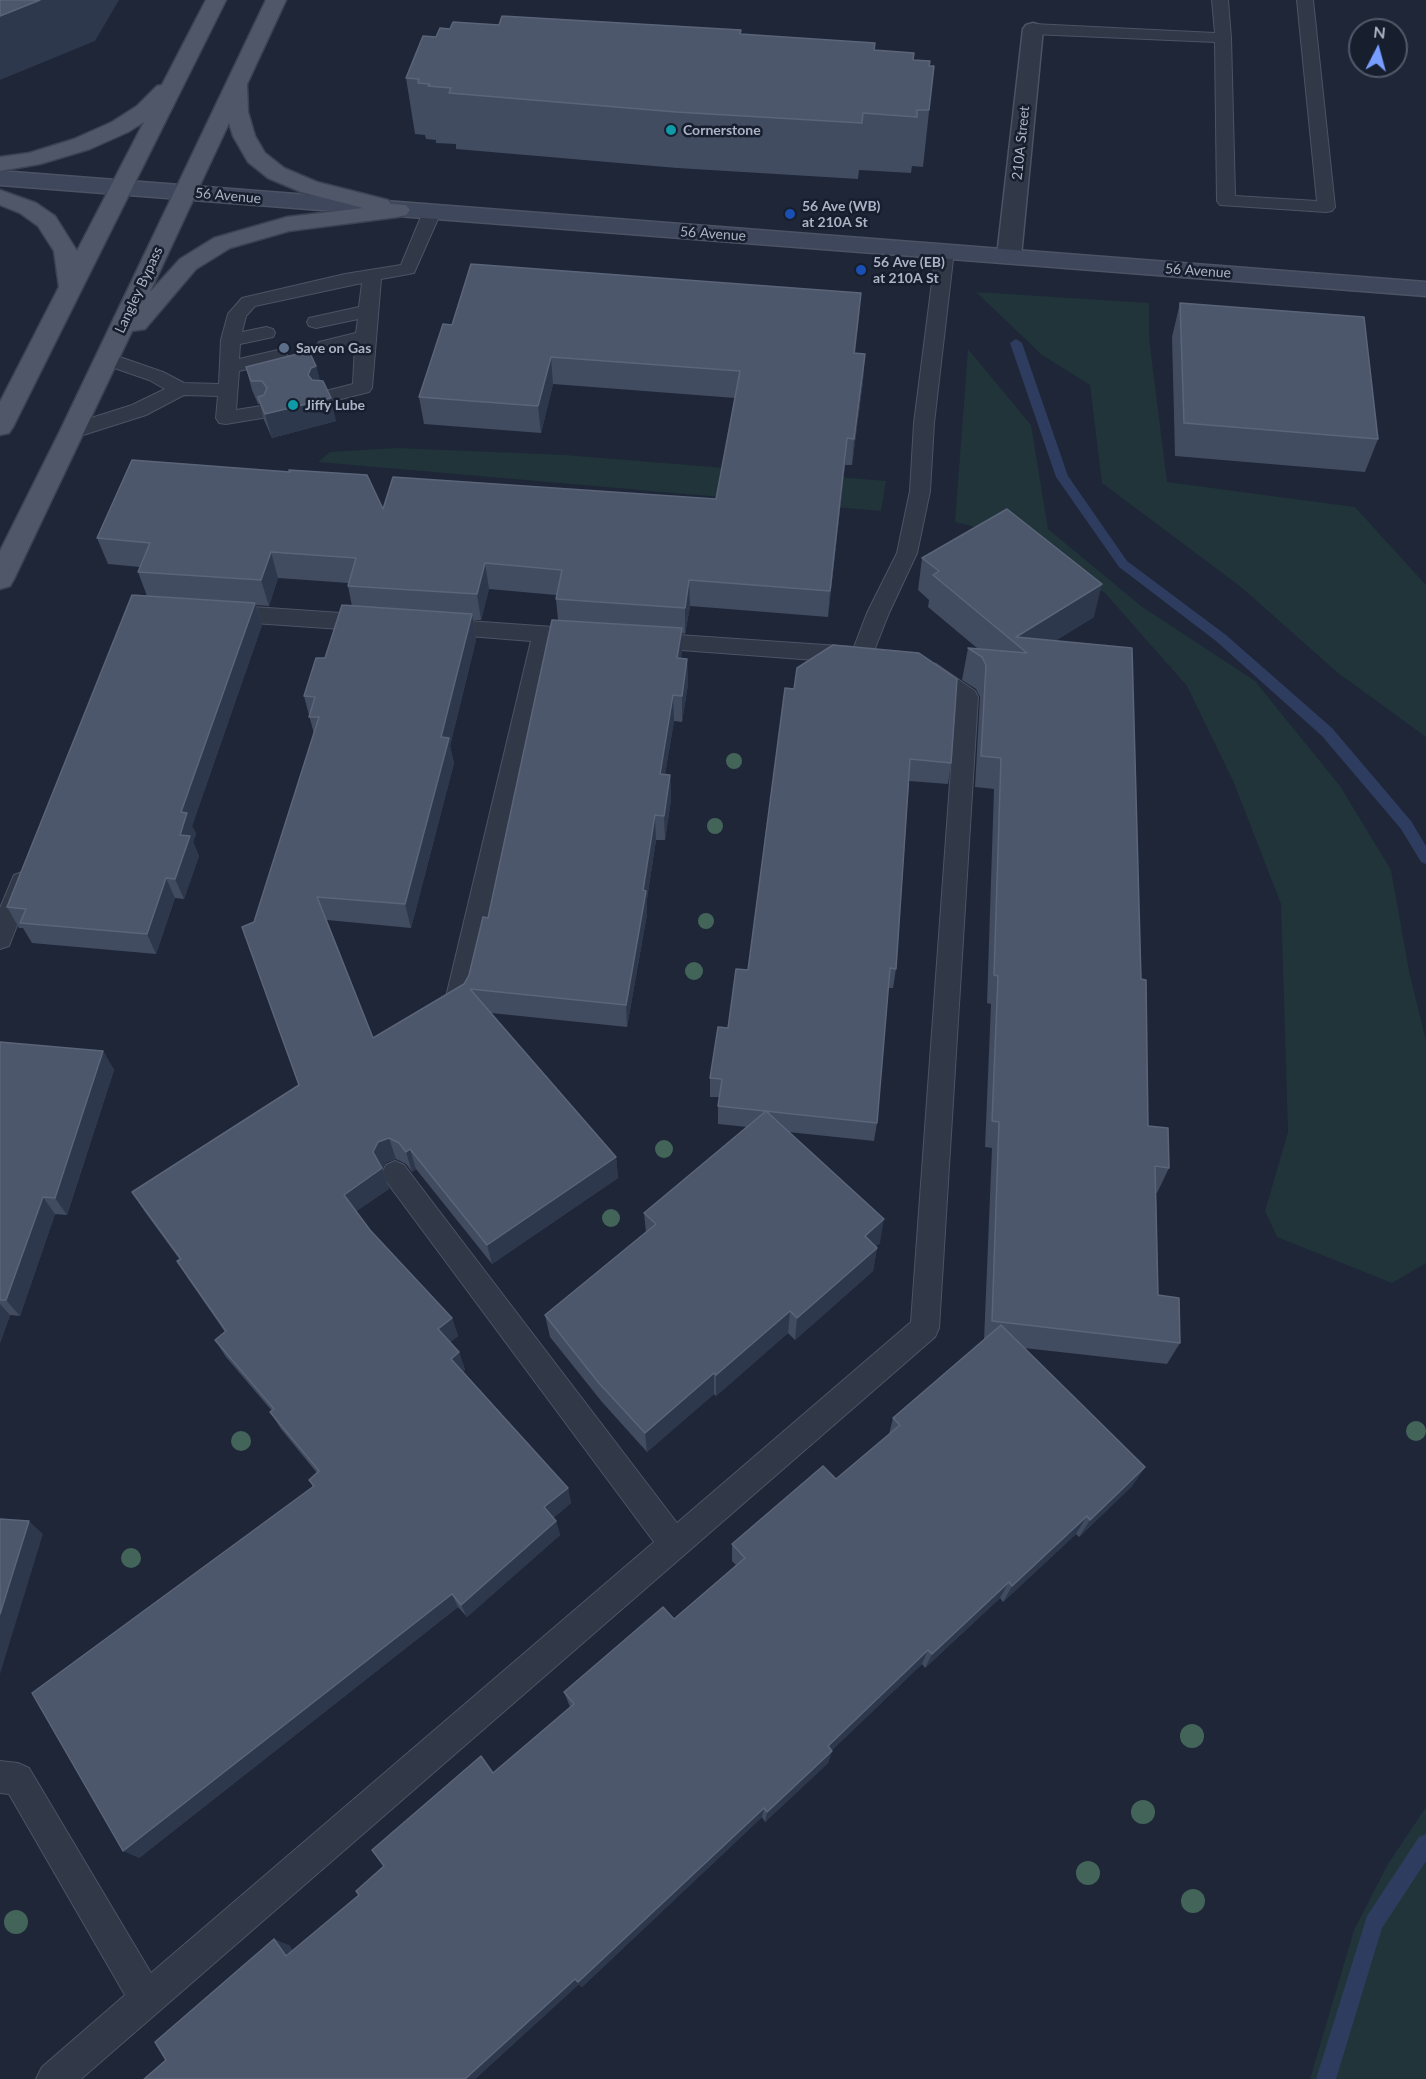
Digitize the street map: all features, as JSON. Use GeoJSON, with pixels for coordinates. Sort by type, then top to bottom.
{"type":"FeatureCollection","features":[{"type":"Feature","properties":{"kind":"main road"},"geometry":{"type":"LineString","coordinates":[[0,427],[216,0]]}},
{"type":"Feature","properties":{"kind":"main road","name":"Langley Bypass"},"geometry":{"type":"LineString","coordinates":[[0,579],[74,431],[276,0]]}},
{"type":"Feature","properties":{"kind":"main road"},"geometry":{"type":"LineString","coordinates":[[0,165],[32,159],[72,147],[120,127],[145,111],[179,76]]}},
{"type":"Feature","properties":{"kind":"main road"},"geometry":{"type":"LineString","coordinates":[[237,82],[237,112],[244,136],[256,157],[276,173],[309,187],[398,210]]}},
{"type":"Feature","properties":{"kind":"main road","name":"56 Avenue"},"geometry":{"type":"LineString","coordinates":[[0,178],[1426,289]]}},
{"type":"Feature","properties":{"kind":"main road"},"geometry":{"type":"LineString","coordinates":[[0,197],[28,208],[47,221],[66,251],[71,287]]}},
{"type":"Feature","properties":{"kind":"main road"},"geometry":{"type":"LineString","coordinates":[[108,357],[188,264],[222,243],[287,224],[398,210]]}},
{"type":"Feature","properties":{"kind":"street","name":"210A Street"},"geometry":{"type":"LineString","coordinates":[[1010,256],[1033,29]]}},
{"type":"Feature","properties":{"kind":"lane"},"geometry":{"type":"LineString","coordinates":[[1220,0],[1223,38],[1226,201],[1326,207],[1305,0]]}},
{"type":"Feature","properties":{"kind":"lane"},"geometry":{"type":"LineString","coordinates":[[1033,29],[1223,38]]}},
{"type":"Feature","properties":{"kind":"lane"},"geometry":{"type":"LineString","coordinates":[[261,412],[226,418],[228,367],[237,314],[249,302],[408,269],[432,212]]}},
{"type":"Feature","properties":{"kind":"lane"},"geometry":{"type":"LineString","coordinates":[[884,659],[878,613],[907,553],[920,491],[924,423],[945,251]]}},
{"type":"Feature","properties":{"kind":"lane"},"geometry":{"type":"LineString","coordinates":[[325,397],[362,388],[372,275]]}},
{"type":"Feature","properties":{"kind":"lane"},"geometry":{"type":"LineString","coordinates":[[316,322],[368,311]]}},
{"type":"Feature","properties":{"kind":"lane"},"geometry":{"type":"LineString","coordinates":[[231,339],[266,333]]}},
{"type":"Feature","properties":{"kind":"lane"},"geometry":{"type":"LineString","coordinates":[[326,346],[365,337]]}},
{"type":"Feature","properties":{"kind":"lane"},"geometry":{"type":"LineString","coordinates":[[228,367],[278,356]]}},
{"type":"Feature","properties":{"kind":"lane"},"geometry":{"type":"LineString","coordinates":[[108,357],[181,388],[226,390]]}},
{"type":"Feature","properties":{"kind":"lane"},"geometry":{"type":"LineString","coordinates":[[74,431],[139,410],[181,388]]}},
{"type":"Feature","properties":{"kind":"lane"},"geometry":{"type":"LineString","coordinates":[[54,2079],[925,1328],[967,697],[918,663],[884,659],[200,611]]}},
{"type":"Feature","properties":{"kind":"lane"},"geometry":{"type":"LineString","coordinates":[[459,998],[544,634]]}},
{"type":"Feature","properties":{"kind":"lane"},"geometry":{"type":"LineString","coordinates":[[0,939],[30,861]]}},
{"type":"Feature","properties":{"kind":"lane"},"geometry":{"type":"LineString","coordinates":[[395,1173],[673,1543]]}},
{"type":"Feature","properties":{"kind":"lane"},"geometry":{"type":"LineString","coordinates":[[0,1777],[18,1779],[147,1999]]}},
{"type":"Feature","properties":{"kind":"green space"},"geometry":{"type":"Polygon","coordinates":[[[976,292],[1149,303],[1149,338],[1167,482],[1355,507],[1426,585],[1426,737],[1338,673],[1241,587],[1102,483],[1090,385],[1042,355],[976,292]]]}},
{"type":"Feature","properties":{"kind":"green space"},"geometry":{"type":"Polygon","coordinates":[[[968,349],[1031,425],[1048,529],[1141,606],[1255,681],[1340,786],[1391,870],[1409,971],[1426,1041],[1426,1263],[1392,1283],[1277,1237],[1265,1211],[1288,1132],[1281,904],[1234,783],[1187,686],[1105,593],[1020,538],[955,522],[968,349]]]}},
{"type":"Feature","properties":{"kind":"green space"},"geometry":{"type":"Polygon","coordinates":[[[396,448],[565,455],[886,481],[881,511],[318,462],[330,452],[396,448]]]}},
{"type":"Feature","properties":{"kind":"green space"},"geometry":{"type":"Polygon","coordinates":[[[1426,1807],[1426,2079],[1310,2079],[1354,1930],[1388,1864],[1426,1807]]]}},
{"type":"Feature","properties":{"kind":"building"},"geometry":{"type":"Polygon","coordinates":[[[0,0],[40,0],[0,16],[0,0]]]}},
{"type":"Feature","properties":{"kind":"building"},"geometry":{"type":"Polygon","coordinates":[[[502,16],[741,30],[740,34],[875,43],[874,50],[914,53],[913,60],[930,61],[929,66],[934,66],[929,110],[917,110],[917,117],[863,113],[862,123],[676,112],[449,93],[451,88],[428,86],[430,84],[418,83],[419,79],[406,78],[423,36],[436,37],[440,28],[450,29],[453,22],[499,25],[502,16]]]}},
{"type":"Feature","properties":{"kind":"building"},"geometry":{"type":"Polygon","coordinates":[[[471,264],[861,293],[854,353],[865,354],[854,439],[847,438],[830,591],[689,580],[685,608],[556,599],[562,570],[485,563],[477,594],[348,586],[356,558],[271,552],[261,580],[138,572],[150,543],[97,538],[132,460],[290,472],[289,470],[367,475],[383,509],[393,477],[716,499],[740,371],[551,357],[538,406],[419,397],[443,324],[452,325],[471,264]]]}},
{"type":"Feature","properties":{"kind":"building"},"geometry":{"type":"Polygon","coordinates":[[[1180,303],[1364,317],[1378,439],[1184,423],[1180,303]]]}},
{"type":"Feature","properties":{"kind":"building"},"geometry":{"type":"Polygon","coordinates":[[[309,351],[316,366],[311,368],[308,375],[312,380],[323,381],[331,398],[265,414],[258,397],[264,395],[267,388],[262,381],[251,381],[246,367],[309,351]]]}},
{"type":"Feature","properties":{"kind":"building"},"geometry":{"type":"Polygon","coordinates":[[[1007,509],[1102,584],[1016,637],[1132,648],[1141,979],[1146,980],[1148,1126],[1168,1128],[1169,1168],[1155,1166],[1158,1295],[1179,1298],[1180,1343],[992,1321],[999,1122],[992,1121],[998,976],[994,975],[1001,758],[981,756],[986,665],[982,657],[968,648],[1027,653],[933,575],[939,571],[922,558],[1007,509]]]}},
{"type":"Feature","properties":{"kind":"building"},"geometry":{"type":"Polygon","coordinates":[[[132,595],[255,603],[181,812],[187,813],[180,835],[190,836],[175,879],[166,878],[147,934],[20,923],[26,909],[7,907],[132,595]]]}},
{"type":"Feature","properties":{"kind":"building"},"geometry":{"type":"Polygon","coordinates":[[[342,605],[472,614],[441,737],[449,738],[405,904],[317,897],[373,1038],[464,984],[469,975],[483,917],[488,918],[552,620],[682,628],[677,658],[687,659],[682,696],[673,695],[660,774],[670,775],[664,816],[655,815],[643,890],[646,891],[626,1005],[470,989],[616,1157],[487,1245],[410,1149],[406,1152],[399,1143],[389,1138],[378,1142],[373,1152],[382,1168],[344,1195],[370,1230],[452,1318],[438,1329],[459,1352],[451,1359],[568,1488],[544,1507],[556,1521],[461,1605],[452,1594],[123,1851],[32,1693],[314,1486],[309,1480],[319,1471],[270,1412],[274,1409],[215,1340],[226,1331],[177,1261],[181,1259],[132,1192],[299,1085],[242,927],[254,922],[319,717],[309,717],[315,697],[304,696],[316,658],[325,658],[342,605]]]}},
{"type":"Feature","properties":{"kind":"building"},"geometry":{"type":"Polygon","coordinates":[[[833,645],[919,653],[957,679],[951,763],[910,759],[896,969],[890,968],[877,1123],[718,1106],[722,1079],[710,1078],[718,1027],[728,1028],[736,969],[748,970],[785,688],[794,689],[797,668],[833,645]]]}},
{"type":"Feature","properties":{"kind":"building"},"geometry":{"type":"Polygon","coordinates":[[[0,1042],[103,1051],[55,1198],[43,1197],[6,1300],[0,1300],[0,1042]]]}},
{"type":"Feature","properties":{"kind":"building"},"geometry":{"type":"Polygon","coordinates":[[[766,1111],[884,1219],[865,1236],[877,1248],[797,1318],[790,1311],[645,1433],[598,1382],[545,1315],[656,1224],[644,1213],[766,1111]]]}},
{"type":"Feature","properties":{"kind":"building"},"geometry":{"type":"Polygon","coordinates":[[[1001,1325],[1145,1467],[1090,1520],[1087,1516],[1012,1586],[1009,1582],[932,1654],[928,1650],[828,1746],[832,1751],[767,1812],[764,1808],[578,1982],[575,1979],[465,2079],[144,2079],[166,2060],[155,2042],[274,1939],[286,1956],[359,1895],[356,1891],[384,1866],[372,1850],[481,1756],[493,1773],[574,1704],[564,1692],[663,1607],[674,1619],[745,1558],[732,1544],[823,1466],[836,1479],[900,1425],[893,1418],[1001,1325]]]}},
{"type":"Feature","properties":{"kind":"building"},"geometry":{"type":"Polygon","coordinates":[[[0,1519],[29,1521],[0,1614],[0,1519]]]}},
{"type":"Feature","properties":{"kind":"waterway"},"geometry":{"type":"LineString","coordinates":[[1016,343],[1062,477],[1123,564],[1221,638],[1327,732],[1406,825],[1426,858]]}},
{"type":"Feature","properties":{"kind":"waterway"},"geometry":{"type":"LineString","coordinates":[[1326,2079],[1374,1923],[1426,1844]]}},
{"type":"Feature","properties":{"kind":"place","name":"Cornerstone"},"geometry":{"type":"Point","coordinates":[671,130]}},
{"type":"Feature","properties":{"kind":"place","name":"56 Ave (WB) at 210A St"},"geometry":{"type":"Point","coordinates":[790,214]}},
{"type":"Feature","properties":{"kind":"place","name":"56 Ave (EB) at 210A St"},"geometry":{"type":"Point","coordinates":[861,270]}},
{"type":"Feature","properties":{"kind":"place","name":"Save on Gas"},"geometry":{"type":"Point","coordinates":[284,348]}},
{"type":"Feature","properties":{"kind":"place","name":"Jiffy Lube"},"geometry":{"type":"Point","coordinates":[293,405]}}]}
